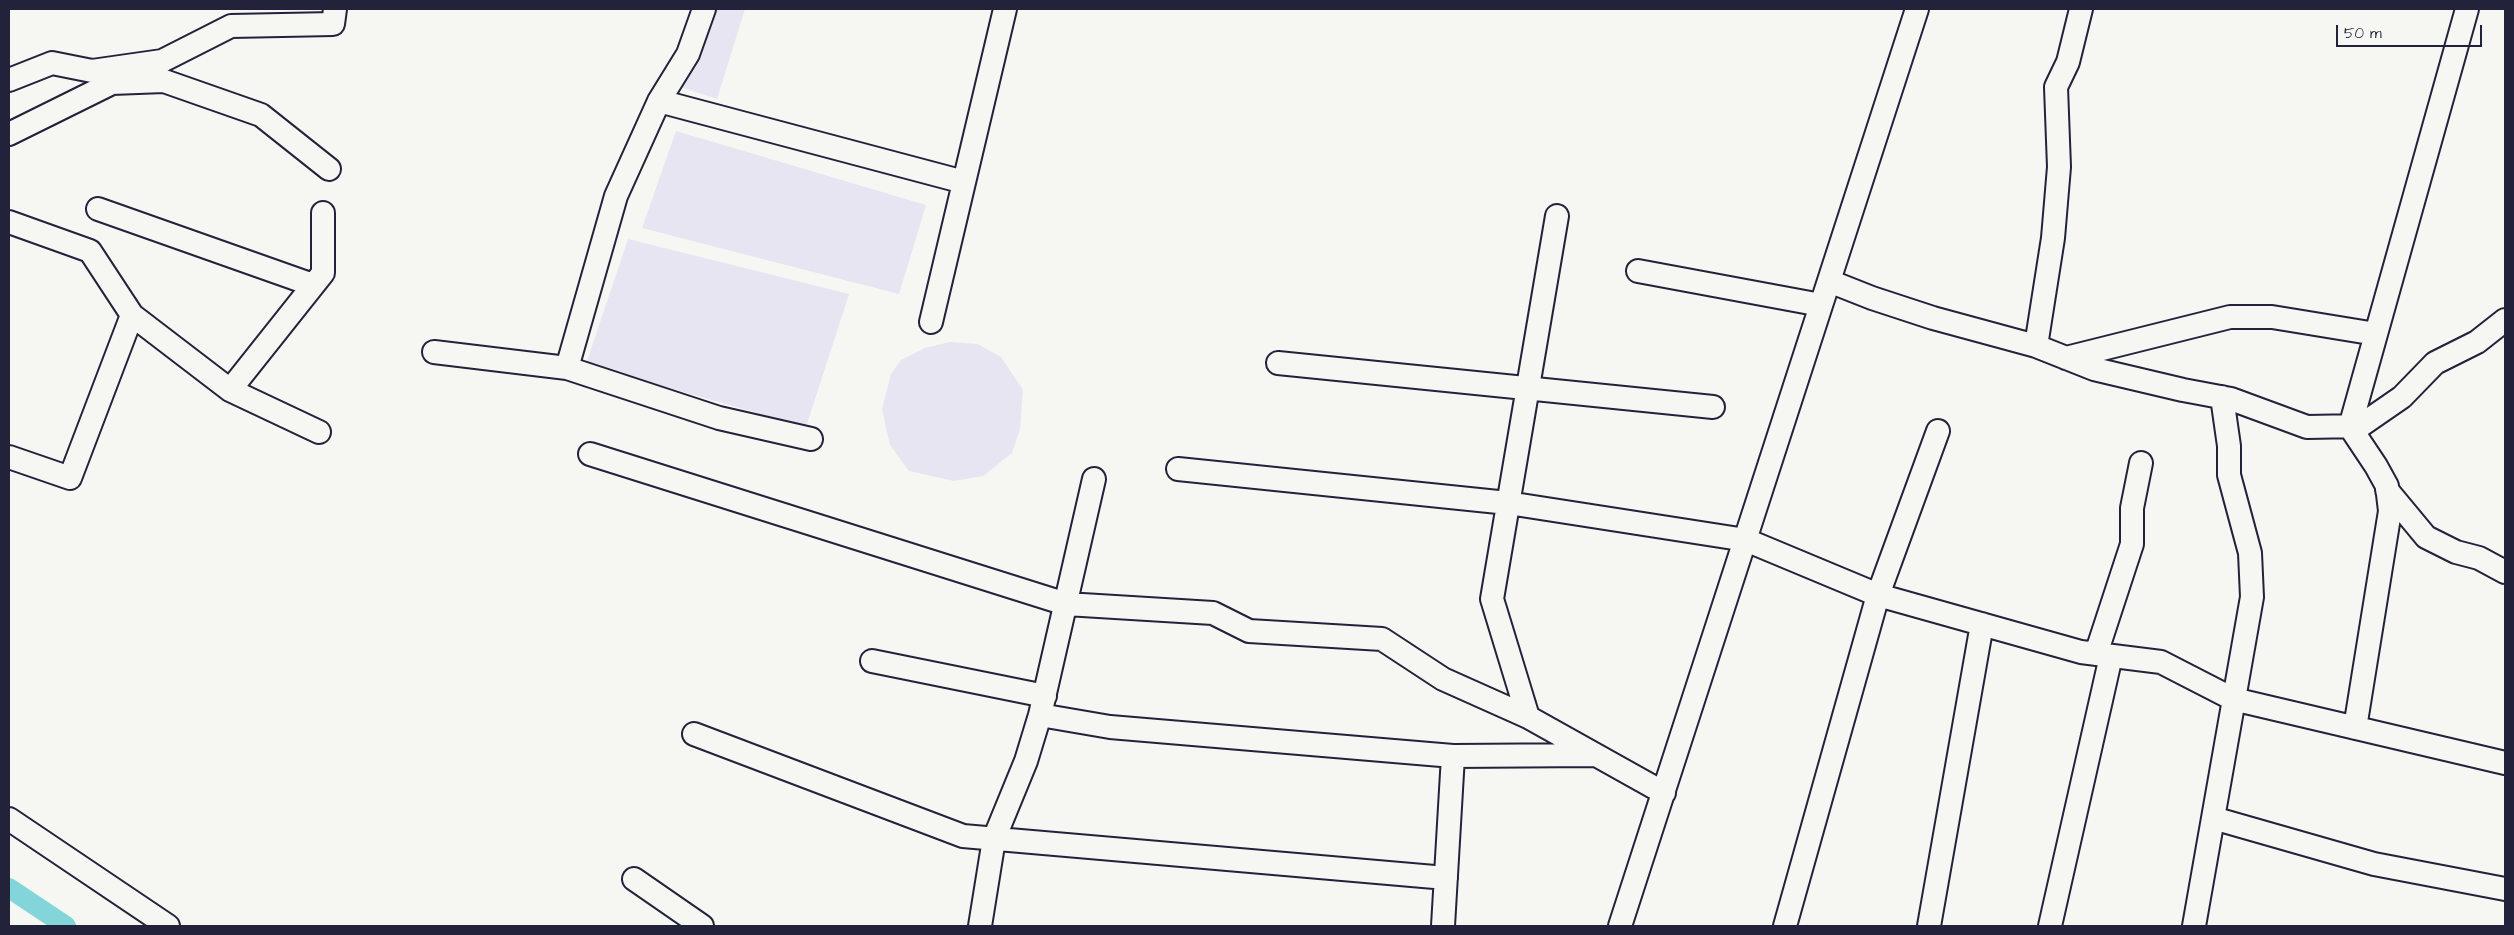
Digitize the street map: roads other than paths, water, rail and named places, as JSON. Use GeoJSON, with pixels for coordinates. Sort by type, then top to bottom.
{"type":"FeatureCollection","features":[{"type":"Feature","properties":{"kind":"street"},"geometry":{"type":"LineString","coordinates":[[9,80],[52,63],[92,72],[162,61],[230,26],[333,24],[336,9]]}},
{"type":"Feature","properties":{"kind":"street"},"geometry":{"type":"LineString","coordinates":[[567,368],[616,196],[659,101],[688,54],[704,9]]}},
{"type":"Feature","properties":{"kind":"street"},"geometry":{"type":"LineString","coordinates":[[932,322],[1005,9]]}},
{"type":"Feature","properties":{"kind":"street"},"geometry":{"type":"LineString","coordinates":[[1620,926],[1917,9]]}},
{"type":"Feature","properties":{"kind":"street"},"geometry":{"type":"LineString","coordinates":[[2036,346],[2053,238],[2059,167],[2056,87],[2068,62],[2081,9]]}},
{"type":"Feature","properties":{"kind":"street"},"geometry":{"type":"LineString","coordinates":[[2467,9],[2350,427],[2376,466],[2387,490],[2426,537],[2456,552],[2478,558],[2505,572]]}},
{"type":"Feature","properties":{"kind":"street"},"geometry":{"type":"LineString","coordinates":[[9,134],[112,83],[164,82],[261,115],[329,169]]}},
{"type":"Feature","properties":{"kind":"street"},"geometry":{"type":"LineString","coordinates":[[659,101],[964,182]]}},
{"type":"Feature","properties":{"kind":"street"},"geometry":{"type":"LineString","coordinates":[[98,209],[313,286]]}},
{"type":"Feature","properties":{"kind":"street"},"geometry":{"type":"LineString","coordinates":[[230,390],[323,273],[323,213]]}},
{"type":"Feature","properties":{"kind":"street"},"geometry":{"type":"LineString","coordinates":[[1528,717],[1492,599],[1557,216]]}},
{"type":"Feature","properties":{"kind":"street"},"geometry":{"type":"LineString","coordinates":[[9,222],[90,251],[132,314],[230,390],[319,432]]}},
{"type":"Feature","properties":{"kind":"street"},"geometry":{"type":"LineString","coordinates":[[1638,271],[1821,306]]}},
{"type":"Feature","properties":{"kind":"street"},"geometry":{"type":"LineString","coordinates":[[1829,281],[1872,298],[1902,306],[1933,318],[2036,346],[2094,369],[2222,397],[2307,427],[2360,426],[2402,397],[2434,363],[2477,342],[2505,320]]}},
{"type":"Feature","properties":{"kind":"street"},"geometry":{"type":"LineString","coordinates":[[9,457],[70,478],[132,314]]}},
{"type":"Feature","properties":{"kind":"street"},"geometry":{"type":"LineString","coordinates":[[2066,358],[2230,318],[2272,317],[2376,334]]}},
{"type":"Feature","properties":{"kind":"street"},"geometry":{"type":"LineString","coordinates":[[434,352],[567,368],[719,418],[812,439]]}},
{"type":"Feature","properties":{"kind":"street"},"geometry":{"type":"LineString","coordinates":[[1278,363],[1528,386],[1713,407]]}},
{"type":"Feature","properties":{"kind":"street"},"geometry":{"type":"LineString","coordinates":[[2194,926],[2252,597],[2250,553],[2229,475],[2229,446],[2222,397]]}},
{"type":"Feature","properties":{"kind":"street"},"geometry":{"type":"LineString","coordinates":[[1785,926],[1878,595],[1938,431]]}},
{"type":"Feature","properties":{"kind":"street"},"geometry":{"type":"LineString","coordinates":[[590,454],[1066,604],[1213,613],[1249,631],[1382,639],[1443,678],[1528,717],[1664,793]]}},
{"type":"Feature","properties":{"kind":"street"},"geometry":{"type":"LineString","coordinates":[[2050,926],[2104,655],[2132,544],[2132,508],[2141,463]]}},
{"type":"Feature","properties":{"kind":"street"},"geometry":{"type":"LineString","coordinates":[[1178,469],[1508,503],[1746,540],[1878,595],[2081,652],[2160,662],[2233,699],[2505,764]]}},
{"type":"Feature","properties":{"kind":"street"},"geometry":{"type":"LineString","coordinates":[[980,926],[994,839],[1026,761],[1042,706],[1094,479]]}},
{"type":"Feature","properties":{"kind":"street"},"geometry":{"type":"LineString","coordinates":[[2355,728],[2390,511],[2387,490]]}},
{"type":"Feature","properties":{"kind":"street"},"geometry":{"type":"LineString","coordinates":[[1929,926],[1982,624]]}},
{"type":"Feature","properties":{"kind":"street"},"geometry":{"type":"LineString","coordinates":[[872,661],[1042,706],[1110,727],[1453,756],[1595,755]]}},
{"type":"Feature","properties":{"kind":"street"},"geometry":{"type":"LineString","coordinates":[[694,734],[963,836],[1446,878]]}},
{"type":"Feature","properties":{"kind":"street"},"geometry":{"type":"LineString","coordinates":[[1443,926],[1453,756]]}},
{"type":"Feature","properties":{"kind":"street"},"geometry":{"type":"LineString","coordinates":[[2213,818],[2374,864],[2505,889]]}},
{"type":"Feature","properties":{"kind":"street"},"geometry":{"type":"LineString","coordinates":[[9,820],[168,926]]}},
{"type":"Feature","properties":{"kind":"street"},"geometry":{"type":"LineString","coordinates":[[634,879],[702,926]]}},
{"type":"Feature","properties":{"kind":"waterway"},"geometry":{"type":"LineString","coordinates":[[9,888],[66,926]]}}]}
